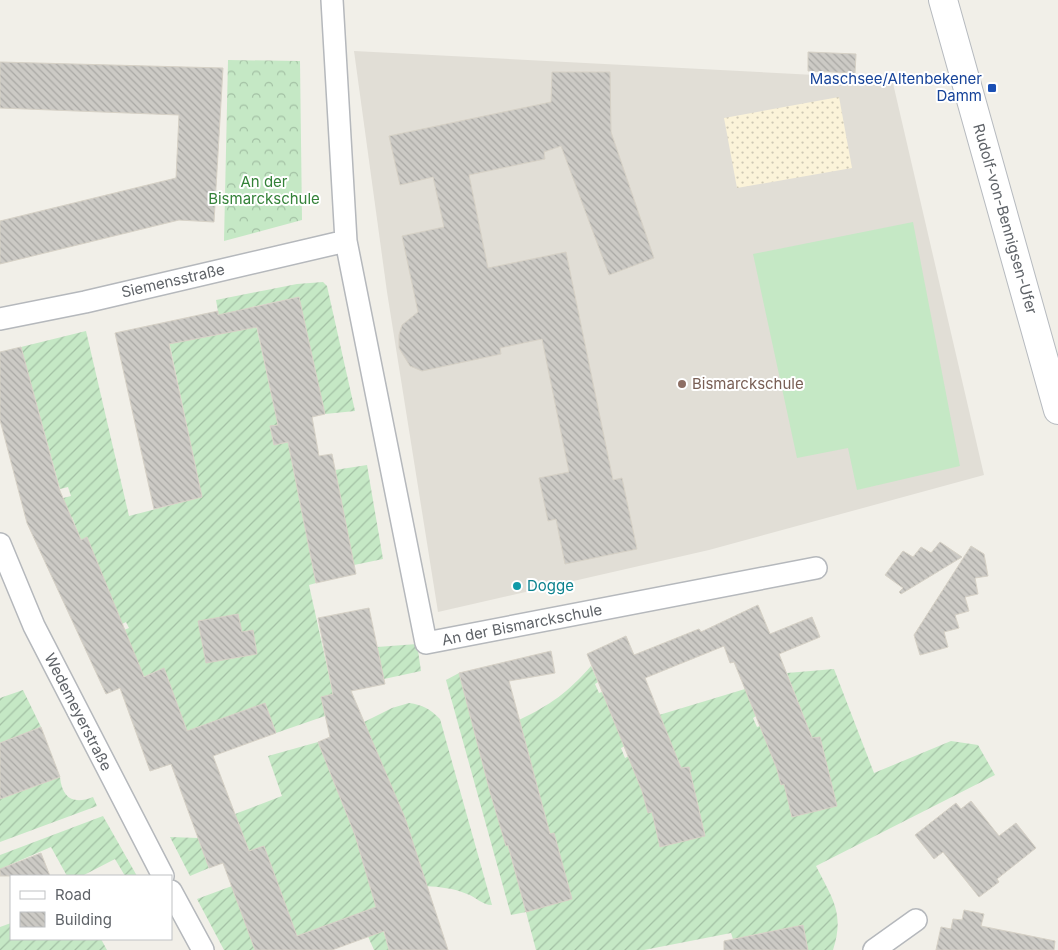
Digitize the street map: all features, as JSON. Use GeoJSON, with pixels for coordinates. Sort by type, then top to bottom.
{"type":"FeatureCollection","features":[{"type":"Feature","properties":{"kind":"street","name":"An der Bismarckschule"},"geometry":{"type":"LineString","coordinates":[[332,0],[346,240],[426,643],[816,568]]}},
{"type":"Feature","properties":{"kind":"street","name":"Rudolf-von-Bennigsen-Ufer"},"geometry":{"type":"LineString","coordinates":[[943,0],[1058,410]]}},
{"type":"Feature","properties":{"kind":"street","name":"Siemensstraße"},"geometry":{"type":"LineString","coordinates":[[0,319],[85,302],[346,240]]}},
{"type":"Feature","properties":{"kind":"street","name":"Wedemeyerstraße"},"geometry":{"type":"LineString","coordinates":[[0,544],[34,626],[163,875]]}},
{"type":"Feature","properties":{"kind":"street"},"geometry":{"type":"LineString","coordinates":[[172,893],[204,950]]}},
{"type":"Feature","properties":{"kind":"street"},"geometry":{"type":"LineString","coordinates":[[874,950],[916,920]]}},
{"type":"Feature","properties":{"kind":"shaded area","name":"Bismarckschule"},"geometry":{"type":"Polygon","coordinates":[[[354,51],[892,79],[984,475],[709,550],[438,612],[387,292],[354,51]]]}},
{"type":"Feature","properties":{"kind":"green space","name":"An der Bismarckschule"},"geometry":{"type":"Polygon","coordinates":[[[228,60],[300,61],[302,220],[224,241],[228,60]]]}},
{"type":"Feature","properties":{"kind":"green space"},"geometry":{"type":"Polygon","coordinates":[[[913,222],[960,466],[857,490],[848,448],[797,458],[753,254],[913,222]]]}},
{"type":"Feature","properties":{"kind":"green space"},"geometry":{"type":"Polygon","coordinates":[[[323,282],[327,286],[355,411],[325,414],[299,297],[252,307],[278,425],[270,427],[274,445],[296,441],[292,462],[316,583],[309,585],[333,694],[322,698],[325,716],[276,733],[265,704],[187,731],[164,668],[143,677],[124,630],[129,628],[126,622],[122,624],[87,537],[81,540],[72,517],[63,520],[44,503],[71,496],[68,487],[60,489],[21,347],[86,331],[129,516],[202,497],[169,341],[179,342],[222,334],[216,300],[297,284],[323,282]]]}},
{"type":"Feature","properties":{"kind":"green space"},"geometry":{"type":"Polygon","coordinates":[[[367,465],[383,559],[354,565],[335,470],[367,465]]]}},
{"type":"Feature","properties":{"kind":"green space"},"geometry":{"type":"Polygon","coordinates":[[[417,644],[421,671],[384,679],[377,647],[417,644]]]}},
{"type":"Feature","properties":{"kind":"green space"},"geometry":{"type":"Polygon","coordinates":[[[591,666],[598,682],[595,684],[599,693],[602,692],[625,746],[621,748],[625,758],[629,756],[645,783],[648,813],[652,812],[660,847],[705,835],[689,767],[681,768],[659,715],[745,689],[756,716],[753,718],[757,727],[760,726],[784,784],[837,806],[820,737],[812,738],[787,673],[834,669],[874,773],[951,741],[978,745],[995,775],[816,866],[835,906],[838,926],[833,950],[808,950],[803,925],[733,939],[731,933],[644,950],[536,950],[526,912],[511,915],[446,680],[459,673],[526,911],[572,899],[554,833],[550,834],[519,720],[541,709],[558,697],[591,666]]]}},
{"type":"Feature","properties":{"kind":"green space"},"geometry":{"type":"Polygon","coordinates":[[[23,690],[41,727],[0,743],[0,698],[23,690]]]}},
{"type":"Feature","properties":{"kind":"green space"},"geometry":{"type":"Polygon","coordinates":[[[409,703],[426,708],[440,719],[492,905],[485,904],[457,890],[426,886],[364,722],[392,708],[409,703]]]}},
{"type":"Feature","properties":{"kind":"green space"},"geometry":{"type":"Polygon","coordinates":[[[318,742],[355,835],[389,950],[374,950],[358,914],[297,936],[264,846],[249,851],[235,814],[282,796],[268,756],[318,742]]]}},
{"type":"Feature","properties":{"kind":"green space"},"geometry":{"type":"Polygon","coordinates":[[[60,777],[66,795],[74,800],[93,797],[97,806],[0,842],[0,799],[60,777]]]}},
{"type":"Feature","properties":{"kind":"green space"},"geometry":{"type":"Polygon","coordinates":[[[103,816],[136,875],[124,875],[115,859],[84,875],[66,875],[51,847],[0,869],[0,855],[103,816]]]}},
{"type":"Feature","properties":{"kind":"green space"},"geometry":{"type":"Polygon","coordinates":[[[170,837],[198,838],[209,868],[190,876],[170,837]]]}},
{"type":"Feature","properties":{"kind":"green space"},"geometry":{"type":"Polygon","coordinates":[[[232,886],[255,950],[224,950],[197,899],[232,886]]]}},
{"type":"Feature","properties":{"kind":"green space"},"geometry":{"type":"Polygon","coordinates":[[[10,923],[10,940],[102,940],[107,950],[0,950],[0,927],[10,923]]]}},
{"type":"Feature","properties":{"kind":"sand"},"geometry":{"type":"Polygon","coordinates":[[[839,97],[852,168],[737,188],[724,118],[839,97]]]}},
{"type":"Feature","properties":{"kind":"building"},"geometry":{"type":"Polygon","coordinates":[[[808,52],[856,54],[855,73],[808,71],[808,52]]]}},
{"type":"Feature","properties":{"kind":"building"},"geometry":{"type":"Polygon","coordinates":[[[0,62],[223,68],[214,222],[179,220],[0,264],[0,221],[176,178],[179,115],[0,108],[0,62]]]}},
{"type":"Feature","properties":{"kind":"building"},"geometry":{"type":"Polygon","coordinates":[[[552,72],[610,72],[611,132],[654,258],[609,275],[561,146],[544,152],[545,159],[469,175],[488,268],[566,252],[613,480],[622,478],[637,549],[565,564],[556,519],[548,521],[539,478],[569,472],[542,339],[500,348],[501,354],[422,371],[410,366],[399,348],[399,335],[402,325],[418,312],[402,236],[444,227],[433,177],[400,185],[389,136],[551,102],[552,72]]]}},
{"type":"Feature","properties":{"kind":"building"},"geometry":{"type":"Polygon","coordinates":[[[299,297],[325,414],[312,417],[319,456],[332,454],[356,574],[316,583],[288,442],[274,445],[270,426],[278,425],[257,327],[169,344],[202,497],[154,509],[115,333],[218,311],[218,315],[299,297]]]}},
{"type":"Feature","properties":{"kind":"building"},"geometry":{"type":"Polygon","coordinates":[[[21,347],[60,491],[81,540],[87,537],[144,677],[164,668],[187,731],[265,703],[276,733],[213,756],[249,851],[264,846],[297,936],[376,907],[355,835],[318,742],[330,737],[321,697],[333,694],[318,618],[369,608],[385,684],[351,691],[405,818],[448,950],[389,950],[384,931],[332,950],[255,950],[223,863],[209,868],[171,764],[150,771],[120,688],[106,694],[27,523],[0,420],[0,352],[21,347]]]}},
{"type":"Feature","properties":{"kind":"building"},"geometry":{"type":"Polygon","coordinates":[[[940,542],[962,557],[901,594],[899,592],[903,588],[885,575],[903,551],[913,557],[921,547],[931,553],[940,542]]]}},
{"type":"Feature","properties":{"kind":"building"},"geometry":{"type":"Polygon","coordinates":[[[971,546],[984,554],[988,576],[975,578],[978,594],[965,597],[969,611],[955,615],[959,628],[944,632],[948,647],[920,655],[914,635],[971,546]]]}},
{"type":"Feature","properties":{"kind":"building"},"geometry":{"type":"Polygon","coordinates":[[[758,605],[770,634],[812,617],[820,637],[779,654],[812,738],[820,737],[837,806],[792,817],[784,784],[781,785],[777,769],[734,662],[730,663],[724,646],[645,678],[681,768],[689,767],[705,836],[660,847],[652,812],[648,813],[642,791],[587,654],[626,636],[634,655],[699,629],[701,632],[758,605]]]}},
{"type":"Feature","properties":{"kind":"building"},"geometry":{"type":"Polygon","coordinates":[[[238,614],[242,632],[253,630],[257,654],[206,663],[198,621],[238,614]]]}},
{"type":"Feature","properties":{"kind":"building"},"geometry":{"type":"Polygon","coordinates":[[[551,651],[555,673],[509,681],[550,834],[554,833],[572,899],[526,912],[508,845],[506,846],[490,792],[459,673],[551,651]]]}},
{"type":"Feature","properties":{"kind":"building"},"geometry":{"type":"Polygon","coordinates":[[[41,727],[60,777],[0,799],[0,743],[41,727]]]}},
{"type":"Feature","properties":{"kind":"building"},"geometry":{"type":"Polygon","coordinates":[[[971,801],[999,836],[1016,823],[1036,848],[997,879],[999,882],[979,897],[943,852],[934,859],[915,835],[956,803],[961,809],[971,801]]]}},
{"type":"Feature","properties":{"kind":"building"},"geometry":{"type":"Polygon","coordinates":[[[41,853],[50,875],[0,876],[0,869],[41,853]]]}},
{"type":"Feature","properties":{"kind":"building"},"geometry":{"type":"Polygon","coordinates":[[[964,910],[984,914],[981,926],[1055,941],[1054,950],[936,950],[941,927],[951,929],[953,919],[962,920],[964,910]]]}},
{"type":"Feature","properties":{"kind":"building"},"geometry":{"type":"Polygon","coordinates":[[[803,925],[808,950],[724,950],[724,941],[803,925]]]}},
{"type":"Feature","properties":{"kind":"place","name":"Maschsee/Altenbekener Damm"},"geometry":{"type":"Point","coordinates":[992,88]}},
{"type":"Feature","properties":{"kind":"place","name":"Bismarckschule"},"geometry":{"type":"Point","coordinates":[682,384]}},
{"type":"Feature","properties":{"kind":"place","name":"Dogge"},"geometry":{"type":"Point","coordinates":[517,586]}}]}
